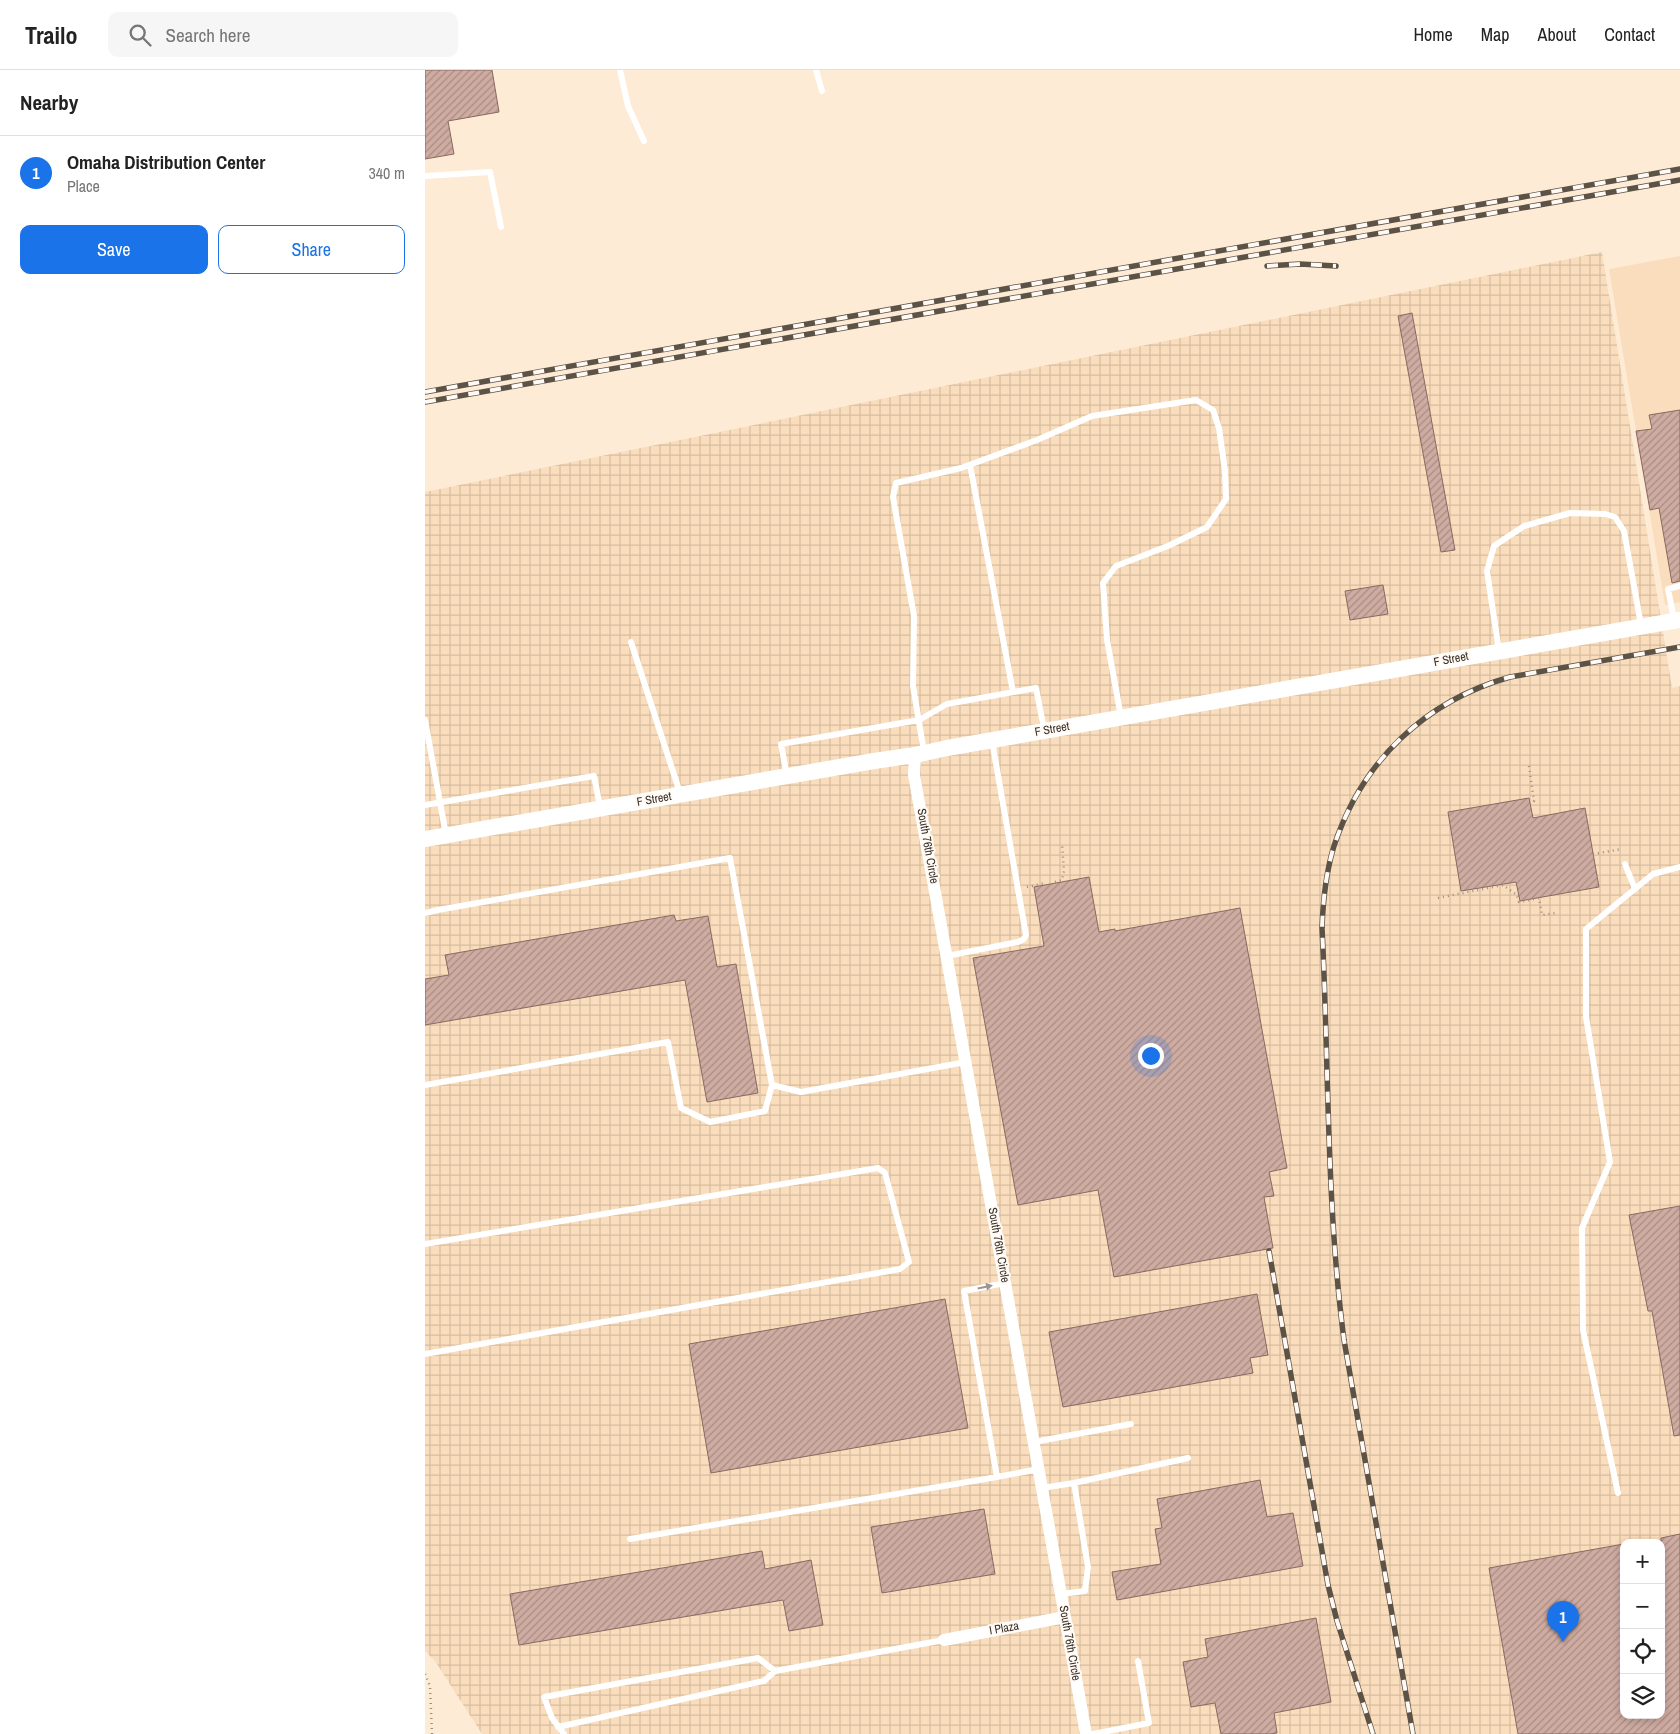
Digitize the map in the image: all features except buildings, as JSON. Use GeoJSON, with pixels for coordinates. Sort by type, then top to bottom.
{"type":"FeatureCollection","features":[{"type":"Feature","properties":{"kind":"street","name":"F Street"},"geometry":{"type":"LineString","coordinates":[[425,839],[920,754],[1677,620]]}},
{"type":"Feature","properties":{"kind":"street","name":"South 76th Circle"},"geometry":{"type":"LineString","coordinates":[[920,754],[914,775],[1086,1734]]}},
{"type":"Feature","properties":{"kind":"street","name":"I Plaza"},"geometry":{"type":"LineString","coordinates":[[944,1640],[1065,1617]]}},
{"type":"Feature","properties":{"kind":"lane"},"geometry":{"type":"LineString","coordinates":[[621,70],[628,106],[644,141]]}},
{"type":"Feature","properties":{"kind":"lane"},"geometry":{"type":"LineString","coordinates":[[816,70],[823,91]]}},
{"type":"Feature","properties":{"kind":"lane"},"geometry":{"type":"LineString","coordinates":[[425,176],[491,172],[501,227]]}},
{"type":"Feature","properties":{"kind":"lane"},"geometry":{"type":"LineString","coordinates":[[920,754],[919,720],[913,686],[914,616],[893,497],[896,483],[969,465],[1037,440],[1092,416],[1196,400],[1213,410],[1219,428],[1225,470],[1226,499],[1207,527],[1168,546],[1116,566],[1103,583],[1107,640],[1121,717]]}},
{"type":"Feature","properties":{"kind":"lane"},"geometry":{"type":"LineString","coordinates":[[969,465],[1013,692]]}},
{"type":"Feature","properties":{"kind":"lane"},"geometry":{"type":"LineString","coordinates":[[1499,651],[1487,571],[1495,546],[1524,526],[1570,513],[1605,514],[1615,517],[1624,532],[1641,626]]}},
{"type":"Feature","properties":{"kind":"lane"},"geometry":{"type":"LineString","coordinates":[[1677,620],[1668,588],[1680,586]]}},
{"type":"Feature","properties":{"kind":"lane"},"geometry":{"type":"LineString","coordinates":[[631,642],[680,794]]}},
{"type":"Feature","properties":{"kind":"lane"},"geometry":{"type":"LineString","coordinates":[[787,776],[781,744],[919,720],[947,704],[1013,692],[1036,688],[1044,731]]}},
{"type":"Feature","properties":{"kind":"lane"},"geometry":{"type":"LineString","coordinates":[[425,720],[446,835]]}},
{"type":"Feature","properties":{"kind":"lane"},"geometry":{"type":"LineString","coordinates":[[947,956],[1018,942],[1024,939],[1026,935],[991,740]]}},
{"type":"Feature","properties":{"kind":"lane"},"geometry":{"type":"LineString","coordinates":[[425,805],[595,776],[601,808]]}},
{"type":"Feature","properties":{"kind":"lane"},"geometry":{"type":"LineString","coordinates":[[425,914],[438,910],[730,858],[772,1085],[765,1111],[710,1122],[681,1108],[668,1042],[425,1085]]}},
{"type":"Feature","properties":{"kind":"lane"},"geometry":{"type":"LineString","coordinates":[[1625,864],[1635,888]]}},
{"type":"Feature","properties":{"kind":"lane"},"geometry":{"type":"LineString","coordinates":[[1618,1493],[1583,1330],[1582,1228],[1610,1162],[1586,1017],[1586,929],[1653,874],[1680,867]]}},
{"type":"Feature","properties":{"kind":"lane"},"geometry":{"type":"LineString","coordinates":[[772,1085],[801,1092],[966,1062]]}},
{"type":"Feature","properties":{"kind":"lane"},"geometry":{"type":"LineString","coordinates":[[425,1244],[878,1168],[885,1173],[909,1262],[900,1269],[425,1354]]}},
{"type":"Feature","properties":{"kind":"lane"},"geometry":{"type":"LineString","coordinates":[[997,1477],[964,1291],[1005,1283]]}},
{"type":"Feature","properties":{"kind":"lane"},"geometry":{"type":"LineString","coordinates":[[1034,1442],[1131,1424]]}},
{"type":"Feature","properties":{"kind":"lane"},"geometry":{"type":"LineString","coordinates":[[1042,1488],[1074,1483],[1188,1458]]}},
{"type":"Feature","properties":{"kind":"lane"},"geometry":{"type":"LineString","coordinates":[[630,1540],[1039,1469]]}},
{"type":"Feature","properties":{"kind":"lane"},"geometry":{"type":"LineString","coordinates":[[1061,1594],[1085,1591],[1087,1567],[1074,1483]]}},
{"type":"Feature","properties":{"kind":"lane"},"geometry":{"type":"LineString","coordinates":[[558,1726],[764,1681],[775,1671],[944,1640]]}},
{"type":"Feature","properties":{"kind":"lane"},"geometry":{"type":"LineString","coordinates":[[564,1734],[552,1718],[544,1697],[758,1658],[775,1671]]}},
{"type":"Feature","properties":{"kind":"lane"},"geometry":{"type":"LineString","coordinates":[[1093,1734],[1149,1723],[1138,1661]]}},
{"type":"Feature","properties":{"kind":"path"},"geometry":{"type":"LineString","coordinates":[[1529,766],[1534,801],[1530,802]]}},
{"type":"Feature","properties":{"kind":"path"},"geometry":{"type":"LineString","coordinates":[[1055,882],[1062,880],[1064,874],[1062,844]]}},
{"type":"Feature","properties":{"kind":"path"},"geometry":{"type":"LineString","coordinates":[[1593,854],[1623,849]]}},
{"type":"Feature","properties":{"kind":"path"},"geometry":{"type":"LineString","coordinates":[[1025,887],[1045,883]]}},
{"type":"Feature","properties":{"kind":"path"},"geometry":{"type":"LineString","coordinates":[[1438,898],[1503,886],[1517,895],[1519,902],[1539,898],[1542,915],[1556,913]]}},
{"type":"Feature","properties":{"kind":"path"},"geometry":{"type":"LineString","coordinates":[[425,1674],[431,1686],[432,1734]]}},
{"type":"Feature","properties":{"kind":"shaded area"},"geometry":{"type":"Polygon","coordinates":[[[1602,252],[1672,688],[1680,686],[1680,1734],[482,1734],[435,1661],[425,1651],[425,492],[1602,252]]]}},
{"type":"Feature","properties":{"kind":"shaded area"},"geometry":{"type":"Polygon","coordinates":[[[1680,256],[1680,602],[1665,605],[1609,269],[1680,256]]]}},
{"type":"Feature","properties":{"kind":"railway"},"geometry":{"type":"LineString","coordinates":[[425,392],[1680,169]]}},
{"type":"Feature","properties":{"kind":"railway"},"geometry":{"type":"LineString","coordinates":[[425,402],[1680,180]]}},
{"type":"Feature","properties":{"kind":"railway"},"geometry":{"type":"LineString","coordinates":[[1267,266],[1300,264],[1336,266]]}},
{"type":"Feature","properties":{"kind":"railway"},"geometry":{"type":"LineString","coordinates":[[1413,1734],[1344,1340],[1338,1289],[1331,1186],[1322,928],[1325,886],[1331,856],[1346,815],[1361,787],[1380,762],[1401,739],[1424,719],[1451,702],[1479,688],[1510,677],[1680,647]]}},
{"type":"Feature","properties":{"kind":"railway"},"geometry":{"type":"LineString","coordinates":[[1269,1251],[1328,1585],[1337,1621],[1373,1734]]}},
{"type":"Feature","properties":{"kind":"place","name":"Omaha Distribution Center"},"geometry":{"type":"Point","coordinates":[1563,1642]}}]}
